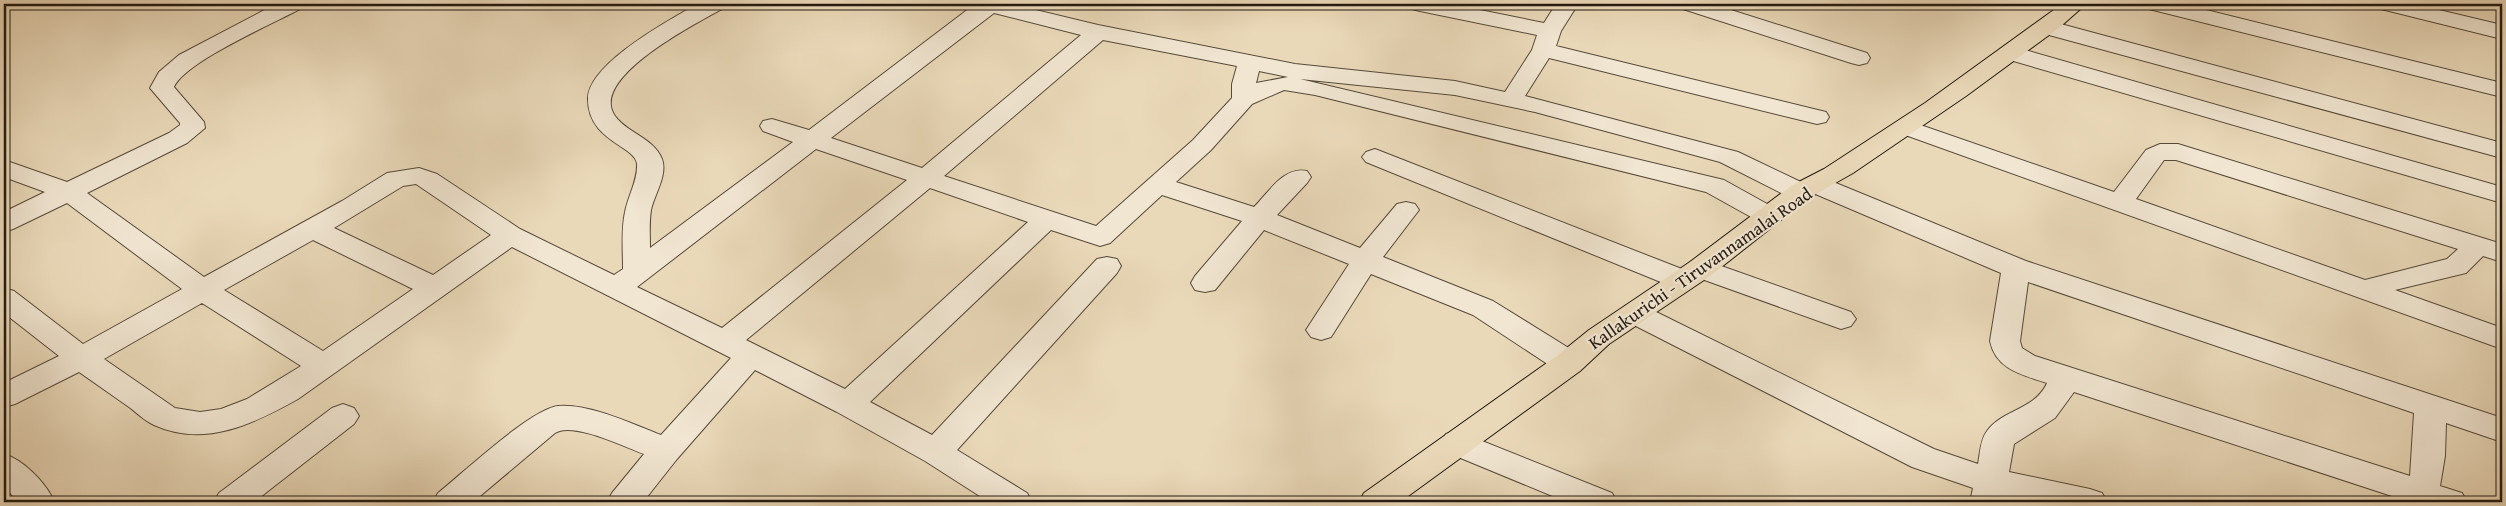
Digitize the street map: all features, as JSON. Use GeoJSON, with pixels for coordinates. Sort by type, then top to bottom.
{"type":"FeatureCollection","features":[{"type":"Feature","properties":{"kind":"highway","name":"Kallakurichi - Tiruvannamalai Road"},"geometry":{"type":"LineString","coordinates":[[1376,502],[1569,363],[1599,337],[1636,314],[1809,188],[1906,127],[2011,53],[2075,4]]}},
{"type":"Feature","properties":{"kind":"street"},"geometry":{"type":"LineString","coordinates":[[4,223],[193,128],[192,122],[162,88],[166,77],[186,60],[292,4]]}},
{"type":"Feature","properties":{"kind":"street"},"geometry":{"type":"LineString","coordinates":[[626,281],[638,212],[650,163],[646,153],[607,124],[601,112],[600,93],[605,81],[618,66],[636,51],[714,4]]}},
{"type":"Feature","properties":{"kind":"street"},"geometry":{"type":"LineString","coordinates":[[626,281],[988,4],[1053,12],[1098,32],[1295,71],[1455,88],[1511,100],[1729,157],[2016,268],[2502,430]]}},
{"type":"Feature","properties":{"kind":"street"},"geometry":{"type":"LineString","coordinates":[[1420,4],[1818,117]]}},
{"type":"Feature","properties":{"kind":"street"},"geometry":{"type":"LineString","coordinates":[[1511,100],[1567,4]]}},
{"type":"Feature","properties":{"kind":"street"},"geometry":{"type":"LineString","coordinates":[[1691,4],[1859,58]]}},
{"type":"Feature","properties":{"kind":"street"},"geometry":{"type":"LineString","coordinates":[[2157,4],[2502,90]]}},
{"type":"Feature","properties":{"kind":"street"},"geometry":{"type":"LineString","coordinates":[[2389,4],[2502,32]]}},
{"type":"Feature","properties":{"kind":"street"},"geometry":{"type":"LineString","coordinates":[[2046,27],[2502,151]]}},
{"type":"Feature","properties":{"kind":"street"},"geometry":{"type":"LineString","coordinates":[[624,502],[666,450],[737,349],[926,178],[1098,32]]}},
{"type":"Feature","properties":{"kind":"street"},"geometry":{"type":"LineString","coordinates":[[2011,53],[2502,195]]}},
{"type":"Feature","properties":{"kind":"street"},"geometry":{"type":"LineString","coordinates":[[1244,99],[1244,84],[1250,61]]}},
{"type":"Feature","properties":{"kind":"street"},"geometry":{"type":"LineString","coordinates":[[772,126],[1100,237],[1202,145],[1244,99],[1269,86],[1284,83],[1315,88],[1715,186],[1769,216]]}},
{"type":"Feature","properties":{"kind":"street"},"geometry":{"type":"LineString","coordinates":[[1906,127],[2502,339]]}},
{"type":"Feature","properties":{"kind":"street"},"geometry":{"type":"LineString","coordinates":[[2120,202],[2155,155],[2166,151],[2197,158],[2489,249]]}},
{"type":"Feature","properties":{"kind":"street"},"geometry":{"type":"LineString","coordinates":[[1375,157],[1691,274],[1841,319]]}},
{"type":"Feature","properties":{"kind":"street"},"geometry":{"type":"LineString","coordinates":[[4,168],[69,192],[202,290],[323,365]]}},
{"type":"Feature","properties":{"kind":"street"},"geometry":{"type":"LineString","coordinates":[[4,396],[81,358],[396,179],[419,176],[428,180],[510,235],[626,281],[737,349],[848,404],[936,452],[1015,502]]}},
{"type":"Feature","properties":{"kind":"street"},"geometry":{"type":"LineString","coordinates":[[1206,283],[1259,218],[1298,177]]}},
{"type":"Feature","properties":{"kind":"street"},"geometry":{"type":"LineString","coordinates":[[1157,185],[1259,218],[1483,308],[1569,363]]}},
{"type":"Feature","properties":{"kind":"street"},"geometry":{"type":"LineString","coordinates":[[1321,330],[1365,261],[1406,210]]}},
{"type":"Feature","properties":{"kind":"street"},"geometry":{"type":"LineString","coordinates":[[848,404],[1047,219]]}},
{"type":"Feature","properties":{"kind":"street"},"geometry":{"type":"LineString","coordinates":[[312,228],[434,286]]}},
{"type":"Feature","properties":{"kind":"street"},"geometry":{"type":"LineString","coordinates":[[4,286],[81,358],[164,416],[179,421],[200,424],[224,420],[258,407],[323,365],[434,286],[510,235]]}},
{"type":"Feature","properties":{"kind":"street"},"geometry":{"type":"LineString","coordinates":[[2363,290],[2456,266],[2489,249]]}},
{"type":"Feature","properties":{"kind":"street"},"geometry":{"type":"LineString","coordinates":[[936,452],[1107,266]]}},
{"type":"Feature","properties":{"kind":"street"},"geometry":{"type":"LineString","coordinates":[[2016,268],[2006,335],[2006,350],[2024,364],[2430,499],[2430,406]]}},
{"type":"Feature","properties":{"kind":"street"},"geometry":{"type":"LineString","coordinates":[[1636,314],[1923,458],[1958,473],[1990,493],[2090,502]]}},
{"type":"Feature","properties":{"kind":"street"},"geometry":{"type":"LineString","coordinates":[[1990,493],[1994,452],[1998,438],[2012,427],[2045,411],[2057,396],[2065,378]]}},
{"type":"Feature","properties":{"kind":"street"},"geometry":{"type":"LineString","coordinates":[[231,502],[342,416]]}},
{"type":"Feature","properties":{"kind":"street"},"geometry":{"type":"LineString","coordinates":[[450,502],[537,430],[549,421],[558,418],[588,423],[666,450]]}},
{"type":"Feature","properties":{"kind":"street"},"geometry":{"type":"LineString","coordinates":[[1458,443],[1600,502]]}},
{"type":"Feature","properties":{"kind":"street"},"geometry":{"type":"LineString","coordinates":[[4,468],[34,497]]}}]}
